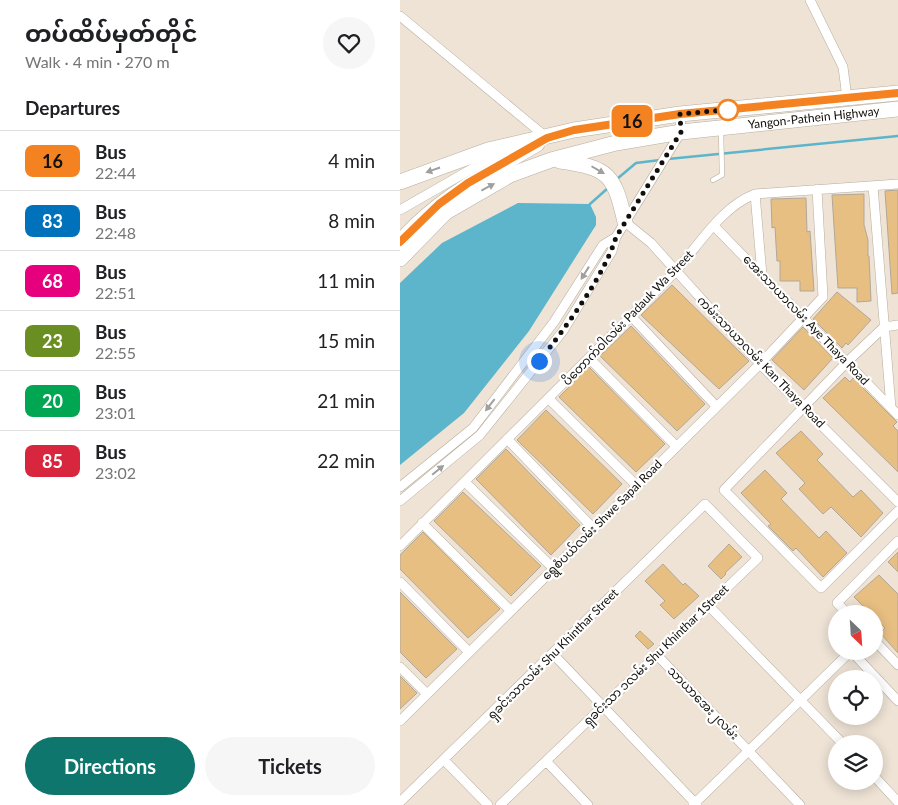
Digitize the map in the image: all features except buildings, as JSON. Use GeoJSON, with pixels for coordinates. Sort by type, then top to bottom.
{"type":"FeatureCollection","features":[{"type":"Feature","properties":{"kind":"main road","name":"Yangon-Pathein Highway"},"geometry":{"type":"LineString","coordinates":[[400,182],[488,150],[547,138],[574,130],[680,114],[898,94]]}},
{"type":"Feature","properties":{"kind":"main road","name":"Yangon-Pathein Highway"},"geometry":{"type":"LineString","coordinates":[[442,208],[510,175],[551,160],[616,143],[681,132],[898,109]]}},
{"type":"Feature","properties":{"kind":"main road","name":"Yangon-Pathein Highway"},"geometry":{"type":"LineString","coordinates":[[442,208],[468,183],[547,138]]}},
{"type":"Feature","properties":{"kind":"main road"},"geometry":{"type":"LineString","coordinates":[[551,160],[588,165],[610,178],[617,189],[626,222]]}},
{"type":"Feature","properties":{"kind":"main road"},"geometry":{"type":"LineString","coordinates":[[400,242],[442,208]]}},
{"type":"Feature","properties":{"kind":"main road"},"geometry":{"type":"LineString","coordinates":[[400,259],[442,208]]}},
{"type":"Feature","properties":{"kind":"street"},"geometry":{"type":"LineString","coordinates":[[810,0],[843,67],[847,98]]}},
{"type":"Feature","properties":{"kind":"street"},"geometry":{"type":"LineString","coordinates":[[400,16],[547,138],[482,163],[400,210]]}},
{"type":"Feature","properties":{"kind":"street"},"geometry":{"type":"LineString","coordinates":[[400,501],[480,435],[562,331],[612,251],[616,237],[681,132],[680,114]]}},
{"type":"Feature","properties":{"kind":"street","name":"ပိတောက်ဝါလမ်း Padauk Wa Street"},"geometry":{"type":"LineString","coordinates":[[400,546],[590,359],[675,272],[714,226],[740,200],[755,194],[898,184]]}},
{"type":"Feature","properties":{"kind":"street"},"geometry":{"type":"LineString","coordinates":[[873,186],[884,327],[895,411]]}},
{"type":"Feature","properties":{"kind":"street","name":"ရွေစံပယ်လမ်း Shwe Sapal Road"},"geometry":{"type":"LineString","coordinates":[[400,721],[804,320],[824,294],[817,189]]}},
{"type":"Feature","properties":{"kind":"street"},"geometry":{"type":"LineString","coordinates":[[755,194],[762,275]]}},
{"type":"Feature","properties":{"kind":"street","name":"ကမ်းသာယာလမ်း Kan Thaya Road"},"geometry":{"type":"LineString","coordinates":[[626,222],[651,243],[675,272],[760,364],[898,502]]}},
{"type":"Feature","properties":{"kind":"street","name":"အေးသာယာလမ်း Aye Thaya Road"},"geometry":{"type":"LineString","coordinates":[[714,226],[895,411]]}},
{"type":"Feature","properties":{"kind":"street"},"geometry":{"type":"LineString","coordinates":[[400,487],[473,428],[554,322],[603,246],[616,237]]}},
{"type":"Feature","properties":{"kind":"street"},"geometry":{"type":"LineString","coordinates":[[631,316],[716,406]]}},
{"type":"Feature","properties":{"kind":"street"},"geometry":{"type":"LineString","coordinates":[[898,326],[884,327],[846,363],[724,490],[821,588],[898,511]]}},
{"type":"Feature","properties":{"kind":"street"},"geometry":{"type":"LineString","coordinates":[[590,359],[676,446]]}},
{"type":"Feature","properties":{"kind":"street"},"geometry":{"type":"LineString","coordinates":[[549,400],[637,486]]}},
{"type":"Feature","properties":{"kind":"street"},"geometry":{"type":"LineString","coordinates":[[507,439],[594,529]]}},
{"type":"Feature","properties":{"kind":"street"},"geometry":{"type":"LineString","coordinates":[[465,482],[554,569]]}},
{"type":"Feature","properties":{"kind":"street","name":"ရှခင်းသာ ၁လမ်း Shu Khinthar 1Street"},"geometry":{"type":"LineString","coordinates":[[500,805],[758,558],[705,504]]}},
{"type":"Feature","properties":{"kind":"street","name":"ရှခင်းသာလမ်း Shu Khinthar Street"},"geometry":{"type":"LineString","coordinates":[[400,802],[445,761],[705,504]]}},
{"type":"Feature","properties":{"kind":"street"},"geometry":{"type":"LineString","coordinates":[[422,524],[510,610]]}},
{"type":"Feature","properties":{"kind":"street"},"geometry":{"type":"LineString","coordinates":[[840,605],[838,603],[898,541]]}},
{"type":"Feature","properties":{"kind":"street"},"geometry":{"type":"LineString","coordinates":[[400,582],[469,652]]}},
{"type":"Feature","properties":{"kind":"street"},"geometry":{"type":"LineString","coordinates":[[708,605],[835,735]]}},
{"type":"Feature","properties":{"kind":"street"},"geometry":{"type":"LineString","coordinates":[[883,649],[898,665]]}},
{"type":"Feature","properties":{"kind":"street"},"geometry":{"type":"LineString","coordinates":[[553,654],[695,804],[843,660]]}},
{"type":"Feature","properties":{"kind":"street","name":"သာယာအေး၂လမ်း"},"geometry":{"type":"LineString","coordinates":[[657,655],[800,805]]}},
{"type":"Feature","properties":{"kind":"street"},"geometry":{"type":"LineString","coordinates":[[859,660],[898,701]]}},
{"type":"Feature","properties":{"kind":"street"},"geometry":{"type":"LineString","coordinates":[[400,667],[426,694]]}},
{"type":"Feature","properties":{"kind":"street"},"geometry":{"type":"LineString","coordinates":[[445,761],[488,805]]}},
{"type":"Feature","properties":{"kind":"street"},"geometry":{"type":"LineString","coordinates":[[546,761],[586,804]]}},
{"type":"Feature","properties":{"kind":"street"},"geometry":{"type":"LineString","coordinates":[[883,786],[898,802]]}},
{"type":"Feature","properties":{"kind":"lane"},"geometry":{"type":"LineString","coordinates":[[713,180],[722,175],[721,128]]}},
{"type":"Feature","properties":{"kind":"water"},"geometry":{"type":"Polygon","coordinates":[[[518,203],[590,204],[596,217],[596,225],[529,331],[464,413],[400,465],[400,283],[442,243],[518,203]]]}},
{"type":"Feature","properties":{"kind":"waterway"},"geometry":{"type":"LineString","coordinates":[[668,159],[898,136]]}},
{"type":"Feature","properties":{"kind":"waterway"},"geometry":{"type":"LineString","coordinates":[[617,179],[636,163],[660,160]]}},
{"type":"Feature","properties":{"kind":"waterway"},"geometry":{"type":"LineString","coordinates":[[590,204],[608,188]]}},
{"type":"Feature","properties":{"kind":"bus line","name":"16"},"geometry":{"type":"LineString","coordinates":[[400,242],[439,204],[468,183],[508,162],[547,138],[574,130],[680,114],[898,93]]}},
{"type":"Feature","properties":{"kind":"route"},"geometry":{"type":"LineString","coordinates":[[539,361],[562,331],[612,251],[616,237],[681,132],[680,114],[736,109],[728,110]]}}]}
